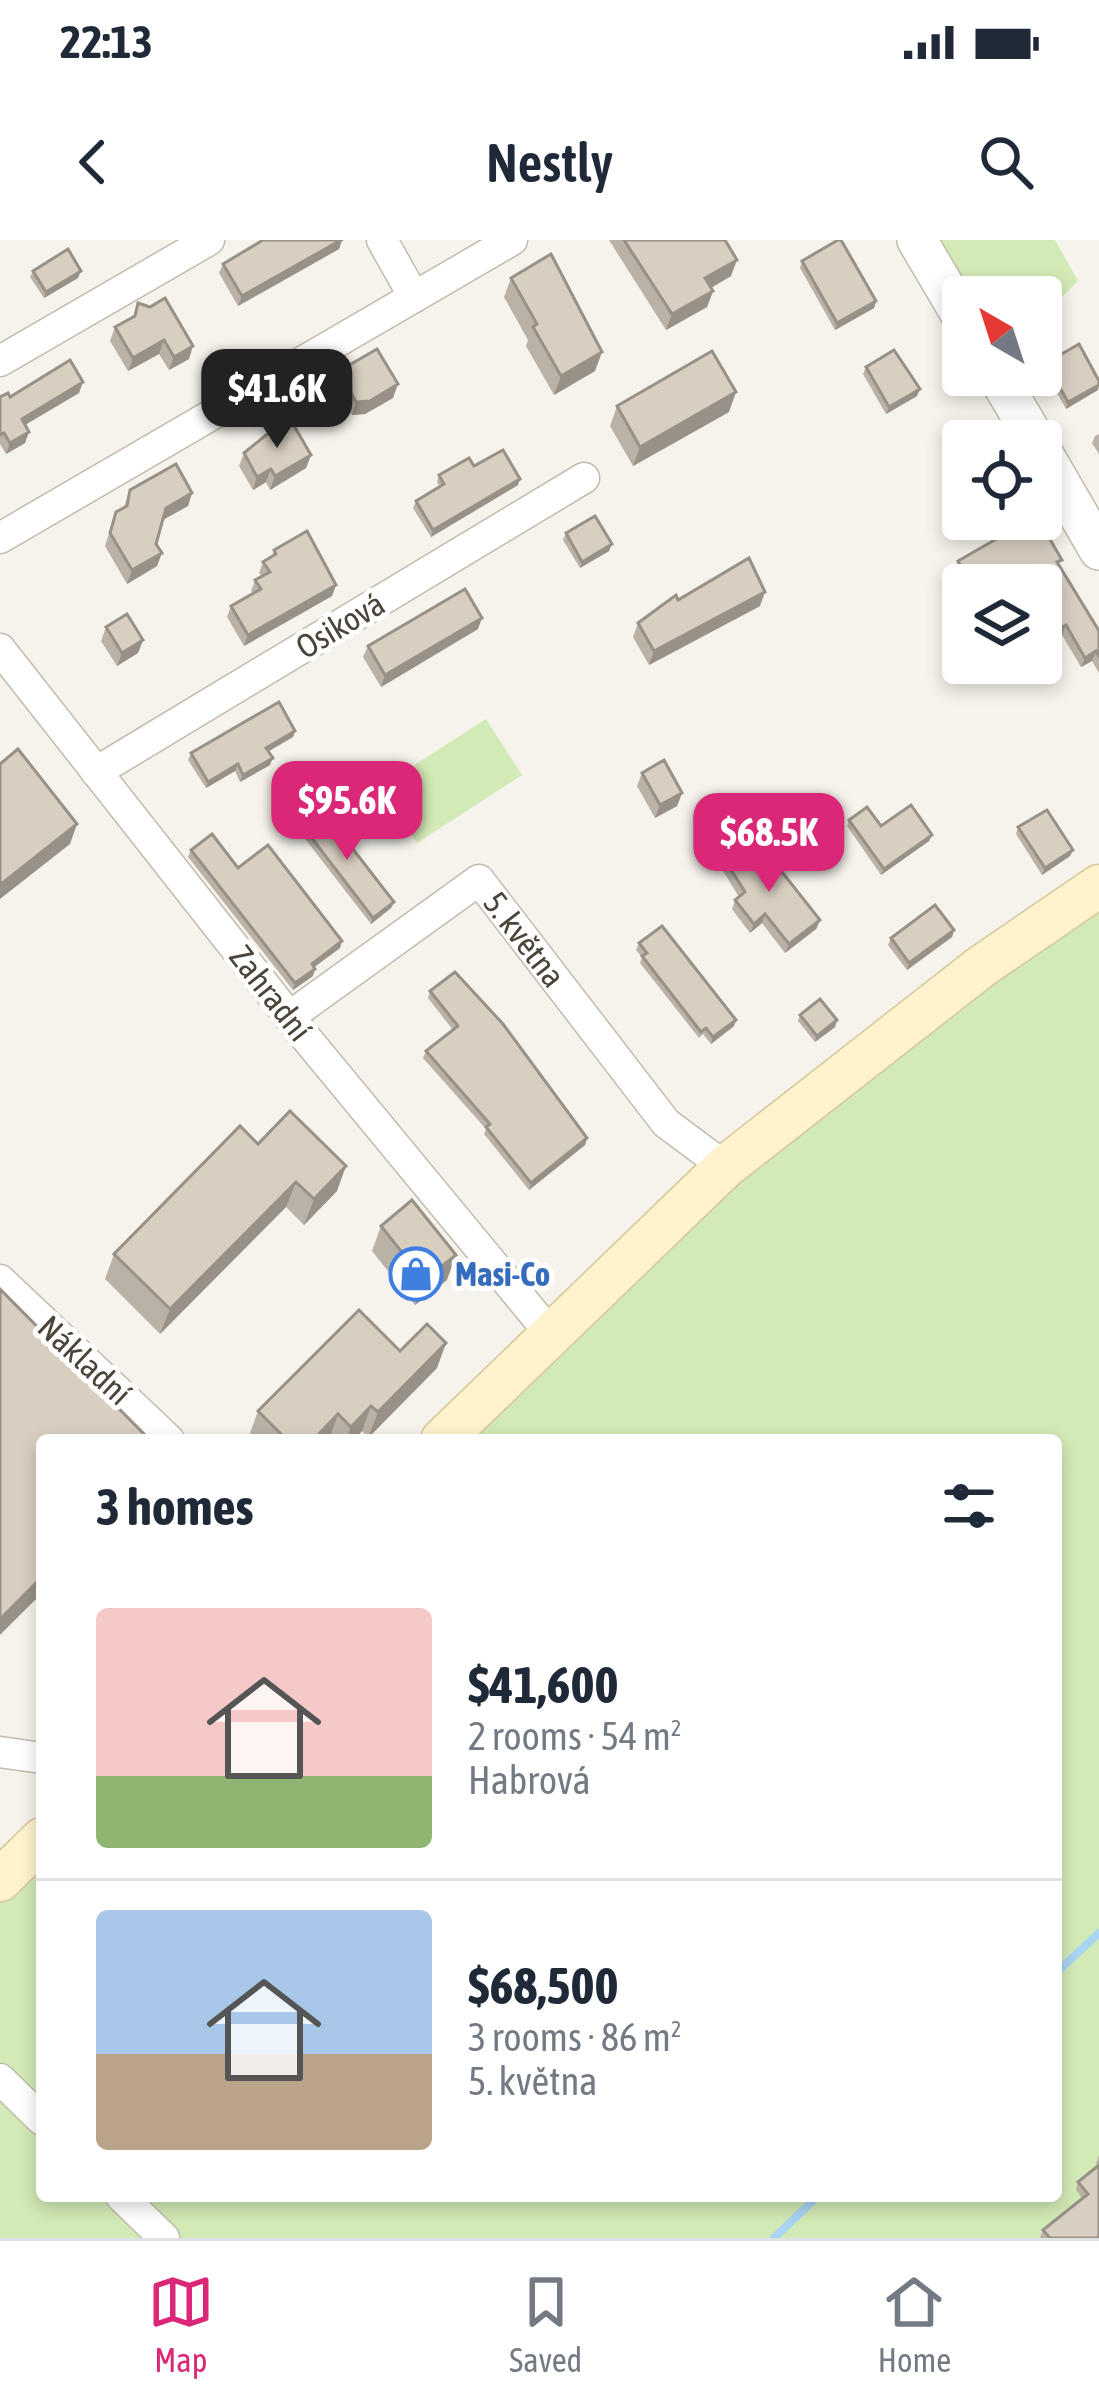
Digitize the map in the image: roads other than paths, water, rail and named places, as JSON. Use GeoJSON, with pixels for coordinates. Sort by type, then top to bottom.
{"type":"FeatureCollection","features":[{"type":"Feature","properties":{"kind":"main road"},"geometry":{"type":"LineString","coordinates":[[448,1434],[725,1167],[982,966],[1099,886]]}},
{"type":"Feature","properties":{"kind":"street"},"geometry":{"type":"LineString","coordinates":[[0,361],[209,240]]}},
{"type":"Feature","properties":{"kind":"street"},"geometry":{"type":"LineString","coordinates":[[382,240],[415,297]]}},
{"type":"Feature","properties":{"kind":"street"},"geometry":{"type":"LineString","coordinates":[[0,538],[512,240]]}},
{"type":"Feature","properties":{"kind":"street"},"geometry":{"type":"LineString","coordinates":[[916,240],[942,283]]}},
{"type":"Feature","properties":{"kind":"street","name":"Osiková"},"geometry":{"type":"LineString","coordinates":[[96,772],[584,478]]}},
{"type":"Feature","properties":{"kind":"street"},"geometry":{"type":"LineString","coordinates":[[1062,486],[1099,550]]}},
{"type":"Feature","properties":{"kind":"street","name":"Zahradní"},"geometry":{"type":"LineString","coordinates":[[0,649],[289,1016],[549,1332]]}},
{"type":"Feature","properties":{"kind":"street","name":"5. května"},"geometry":{"type":"LineString","coordinates":[[289,1016],[479,880],[666,1123],[725,1167]]}},
{"type":"Feature","properties":{"kind":"street","name":"Nákladní"},"geometry":{"type":"LineString","coordinates":[[0,1280],[163,1434]]}},
{"type":"Feature","properties":{"kind":"street"},"geometry":{"type":"LineString","coordinates":[[0,1752],[36,1757]]}},
{"type":"Feature","properties":{"kind":"street"},"geometry":{"type":"LineString","coordinates":[[0,2079],[36,2114]]}},
{"type":"Feature","properties":{"kind":"street"},"geometry":{"type":"LineString","coordinates":[[127,2202],[164,2238]]}},
{"type":"Feature","properties":{"kind":"waterway"},"geometry":{"type":"LineString","coordinates":[[1062,1967],[1099,1933]]}},
{"type":"Feature","properties":{"kind":"waterway"},"geometry":{"type":"LineString","coordinates":[[774,2238],[812,2202]]}},
{"type":"Feature","properties":{"kind":"place","name":"Masi-Co"},"geometry":{"type":"Point","coordinates":[416,1274]}}]}
